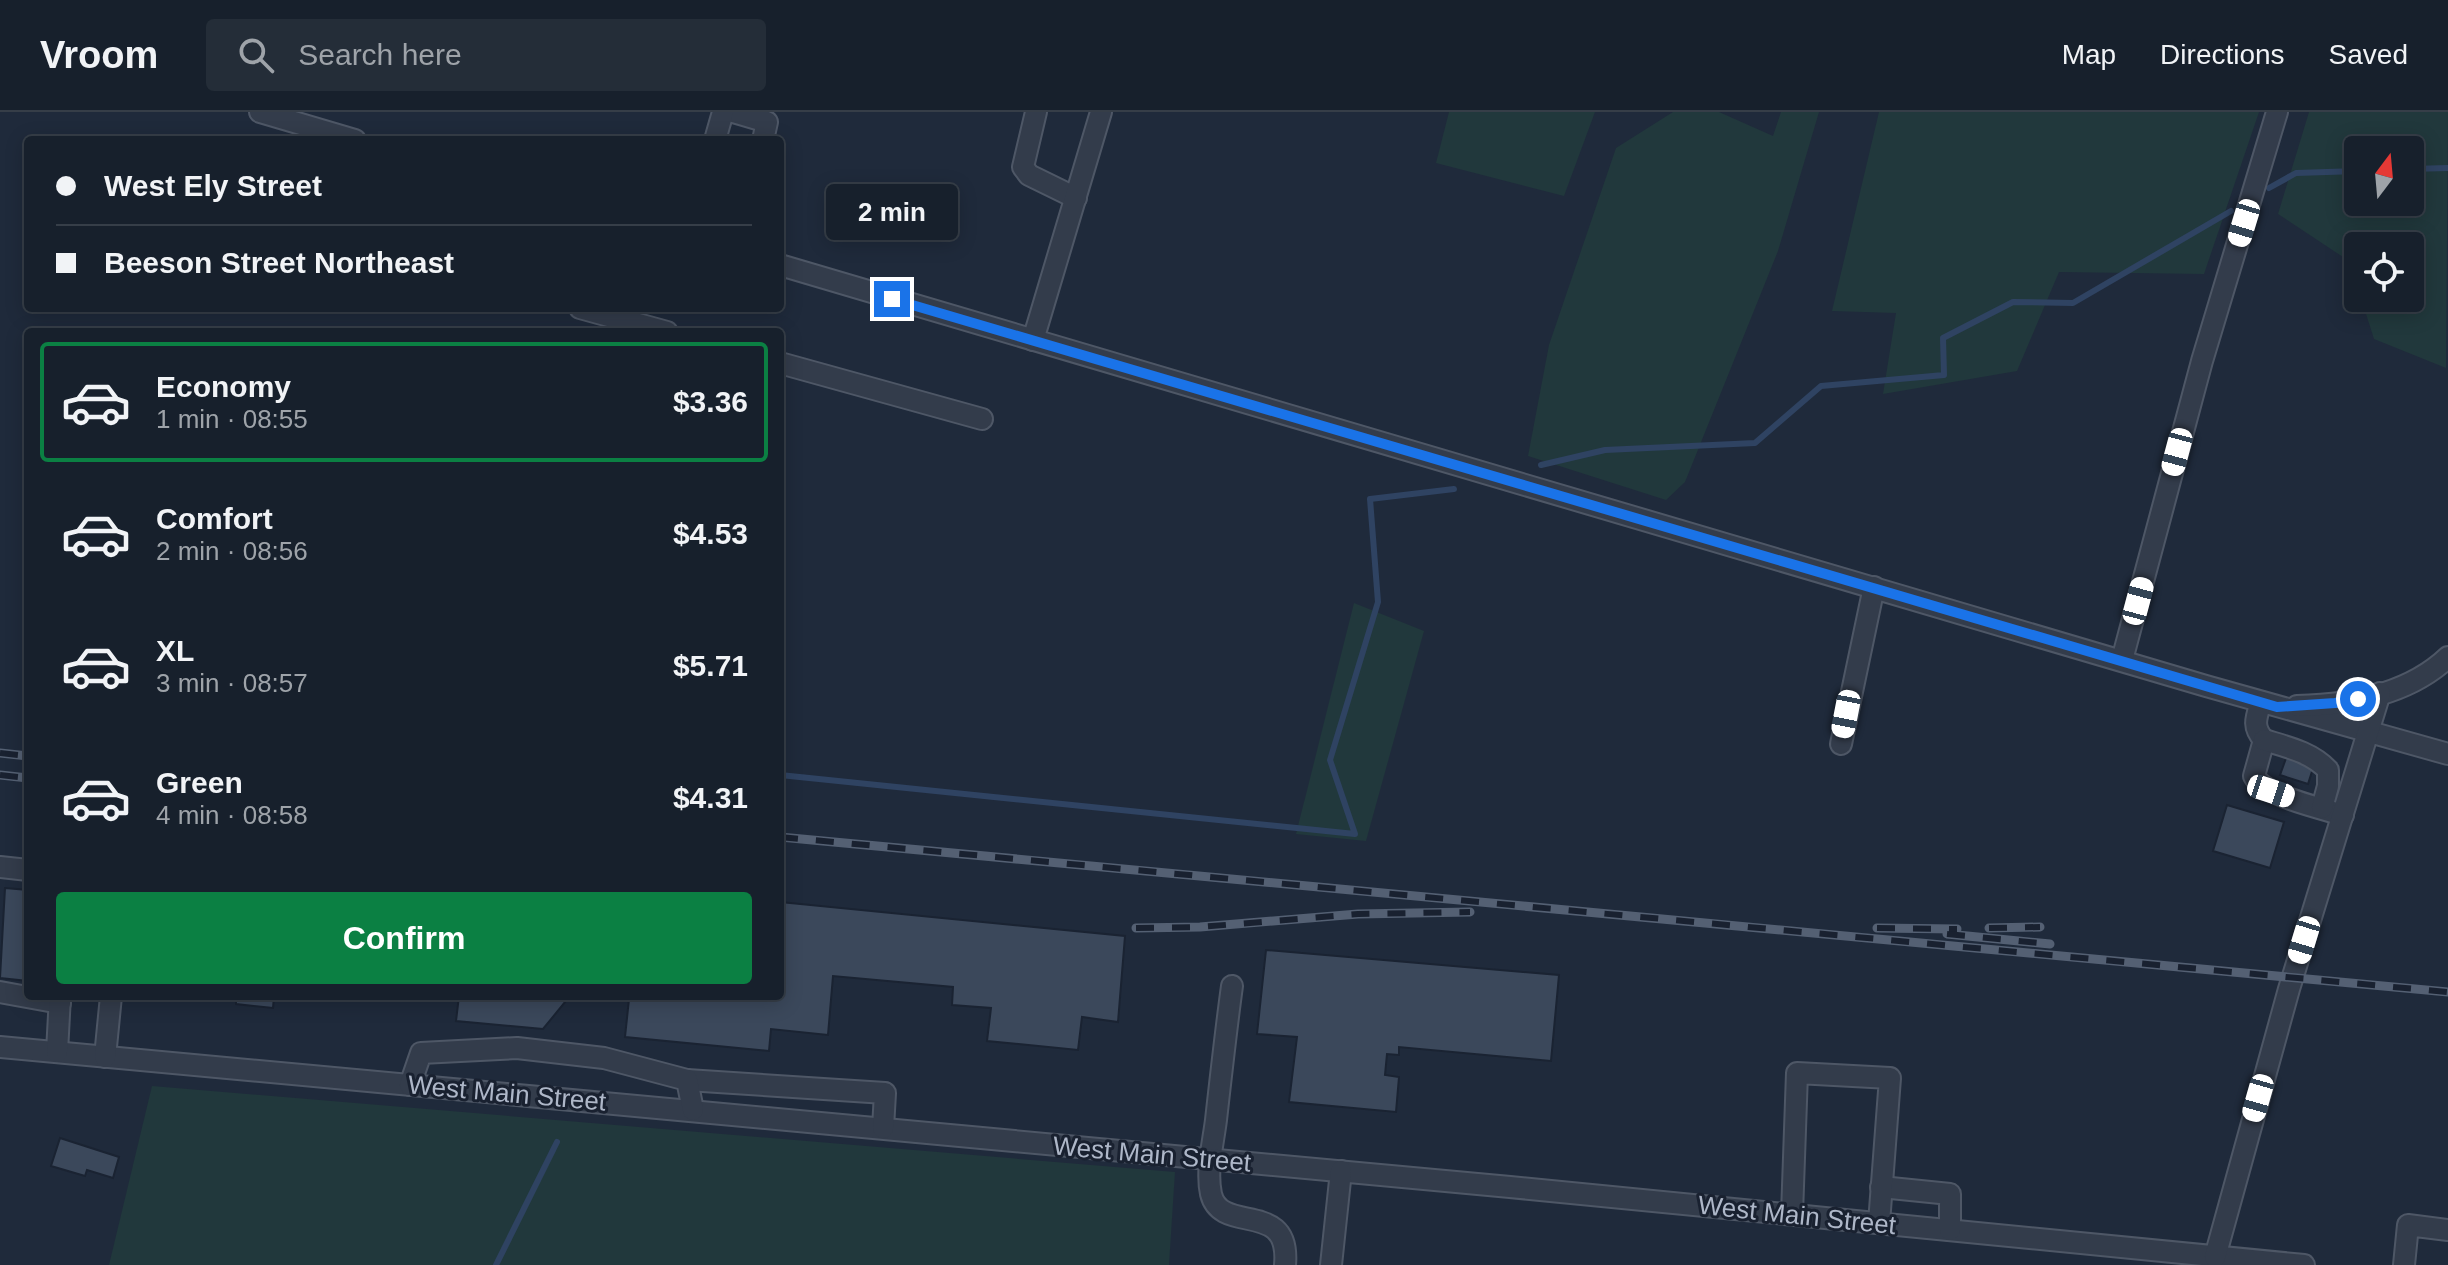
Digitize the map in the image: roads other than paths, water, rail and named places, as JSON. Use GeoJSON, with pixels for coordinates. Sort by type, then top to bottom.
{"type":"FeatureCollection","features":[{"type":"Feature","properties":{"kind":"street"},"geometry":{"type":"LineString","coordinates":[[260,112],[341,136]]}},
{"type":"Feature","properties":{"kind":"street"},"geometry":{"type":"LineString","coordinates":[[716,136],[723,112]]}},
{"type":"Feature","properties":{"kind":"street"},"geometry":{"type":"LineString","coordinates":[[733,112],[767,122],[764,136]]}},
{"type":"Feature","properties":{"kind":"street"},"geometry":{"type":"LineString","coordinates":[[1036,112],[1023,167],[1029,175],[1076,198]]}},
{"type":"Feature","properties":{"kind":"street"},"geometry":{"type":"LineString","coordinates":[[1033,340],[1101,112]]}},
{"type":"Feature","properties":{"kind":"street"},"geometry":{"type":"LineString","coordinates":[[2122,660],[2202,361],[2277,112]]}},
{"type":"Feature","properties":{"kind":"street"},"geometry":{"type":"LineString","coordinates":[[784,266],[2448,754]]}},
{"type":"Feature","properties":{"kind":"street"},"geometry":{"type":"LineString","coordinates":[[594,312],[652,328]]}},
{"type":"Feature","properties":{"kind":"street"},"geometry":{"type":"LineString","coordinates":[[784,364],[982,419]]}},
{"type":"Feature","properties":{"kind":"street"},"geometry":{"type":"LineString","coordinates":[[1841,744],[1874,587]]}},
{"type":"Feature","properties":{"kind":"street"},"geometry":{"type":"LineString","coordinates":[[2269,704],[2335,703],[2380,693],[2420,678],[2448,657]]}},
{"type":"Feature","properties":{"kind":"street"},"geometry":{"type":"LineString","coordinates":[[2215,1257],[2289,989],[2380,693]]}},
{"type":"Feature","properties":{"kind":"street"},"geometry":{"type":"LineString","coordinates":[[2269,704],[2255,724],[2256,732],[2264,740],[2296,749],[2320,761],[2328,770],[2328,786],[2322,808]]}},
{"type":"Feature","properties":{"kind":"street"},"geometry":{"type":"LineString","coordinates":[[2264,740],[2254,776],[2257,783],[2271,791],[2343,815]]}},
{"type":"Feature","properties":{"kind":"street"},"geometry":{"type":"LineString","coordinates":[[0,867],[24,870]]}},
{"type":"Feature","properties":{"kind":"street"},"geometry":{"type":"LineString","coordinates":[[1232,986],[1211,1159],[1211,1193],[1215,1205],[1223,1211],[1265,1224],[1282,1234],[1287,1248],[1285,1265]]}},
{"type":"Feature","properties":{"kind":"street"},"geometry":{"type":"LineString","coordinates":[[0,992],[24,995]]}},
{"type":"Feature","properties":{"kind":"street"},"geometry":{"type":"LineString","coordinates":[[57,1052],[60,1000]]}},
{"type":"Feature","properties":{"kind":"street"},"geometry":{"type":"LineString","coordinates":[[105,1057],[111,1000]]}},
{"type":"Feature","properties":{"kind":"street","name":"West Main Street"},"geometry":{"type":"LineString","coordinates":[[0,1047],[1792,1214],[1950,1230],[2100,1256],[2215,1257],[2304,1265]]}},
{"type":"Feature","properties":{"kind":"street"},"geometry":{"type":"LineString","coordinates":[[410,1085],[421,1053],[517,1048],[604,1058],[687,1080],[885,1093],[883,1128]]}},
{"type":"Feature","properties":{"kind":"street"},"geometry":{"type":"LineString","coordinates":[[1792,1214],[1797,1073],[1890,1078],[1879,1223]]}},
{"type":"Feature","properties":{"kind":"street"},"geometry":{"type":"LineString","coordinates":[[687,1080],[693,1110]]}},
{"type":"Feature","properties":{"kind":"street"},"geometry":{"type":"LineString","coordinates":[[1331,1265],[1341,1171]]}},
{"type":"Feature","properties":{"kind":"street"},"geometry":{"type":"LineString","coordinates":[[1881,1187],[1950,1194],[1950,1230]]}},
{"type":"Feature","properties":{"kind":"street"},"geometry":{"type":"LineString","coordinates":[[2404,1265],[2408,1225],[2448,1230]]}},
{"type":"Feature","properties":{"kind":"waterway"},"geometry":{"type":"LineString","coordinates":[[2424,169],[2448,168]]}},
{"type":"Feature","properties":{"kind":"waterway"},"geometry":{"type":"LineString","coordinates":[[2269,188],[2296,173],[2344,171]]}},
{"type":"Feature","properties":{"kind":"waterway"},"geometry":{"type":"LineString","coordinates":[[1541,465],[1605,450],[1755,443],[1821,386],[1944,375],[1943,338],[2013,302],[2073,303],[2231,211]]}},
{"type":"Feature","properties":{"kind":"waterway"},"geometry":{"type":"LineString","coordinates":[[784,775],[1355,834],[1330,760],[1378,602],[1370,499],[1454,489]]}},
{"type":"Feature","properties":{"kind":"waterway"},"geometry":{"type":"LineString","coordinates":[[496,1265],[557,1142]]}},
{"type":"Feature","properties":{"kind":"railway"},"geometry":{"type":"LineString","coordinates":[[0,753],[24,756]]}},
{"type":"Feature","properties":{"kind":"railway"},"geometry":{"type":"LineString","coordinates":[[0,775],[24,778]]}},
{"type":"Feature","properties":{"kind":"railway"},"geometry":{"type":"LineString","coordinates":[[784,837],[2448,992]]}},
{"type":"Feature","properties":{"kind":"railway"},"geometry":{"type":"LineString","coordinates":[[1136,928],[1200,927],[1358,914],[1470,912]]}},
{"type":"Feature","properties":{"kind":"railway"},"geometry":{"type":"LineString","coordinates":[[1989,928],[2040,927]]}},
{"type":"Feature","properties":{"kind":"railway"},"geometry":{"type":"LineString","coordinates":[[1877,928],[1957,929]]}},
{"type":"Feature","properties":{"kind":"railway"},"geometry":{"type":"LineString","coordinates":[[1947,934],[2050,944]]}}]}
